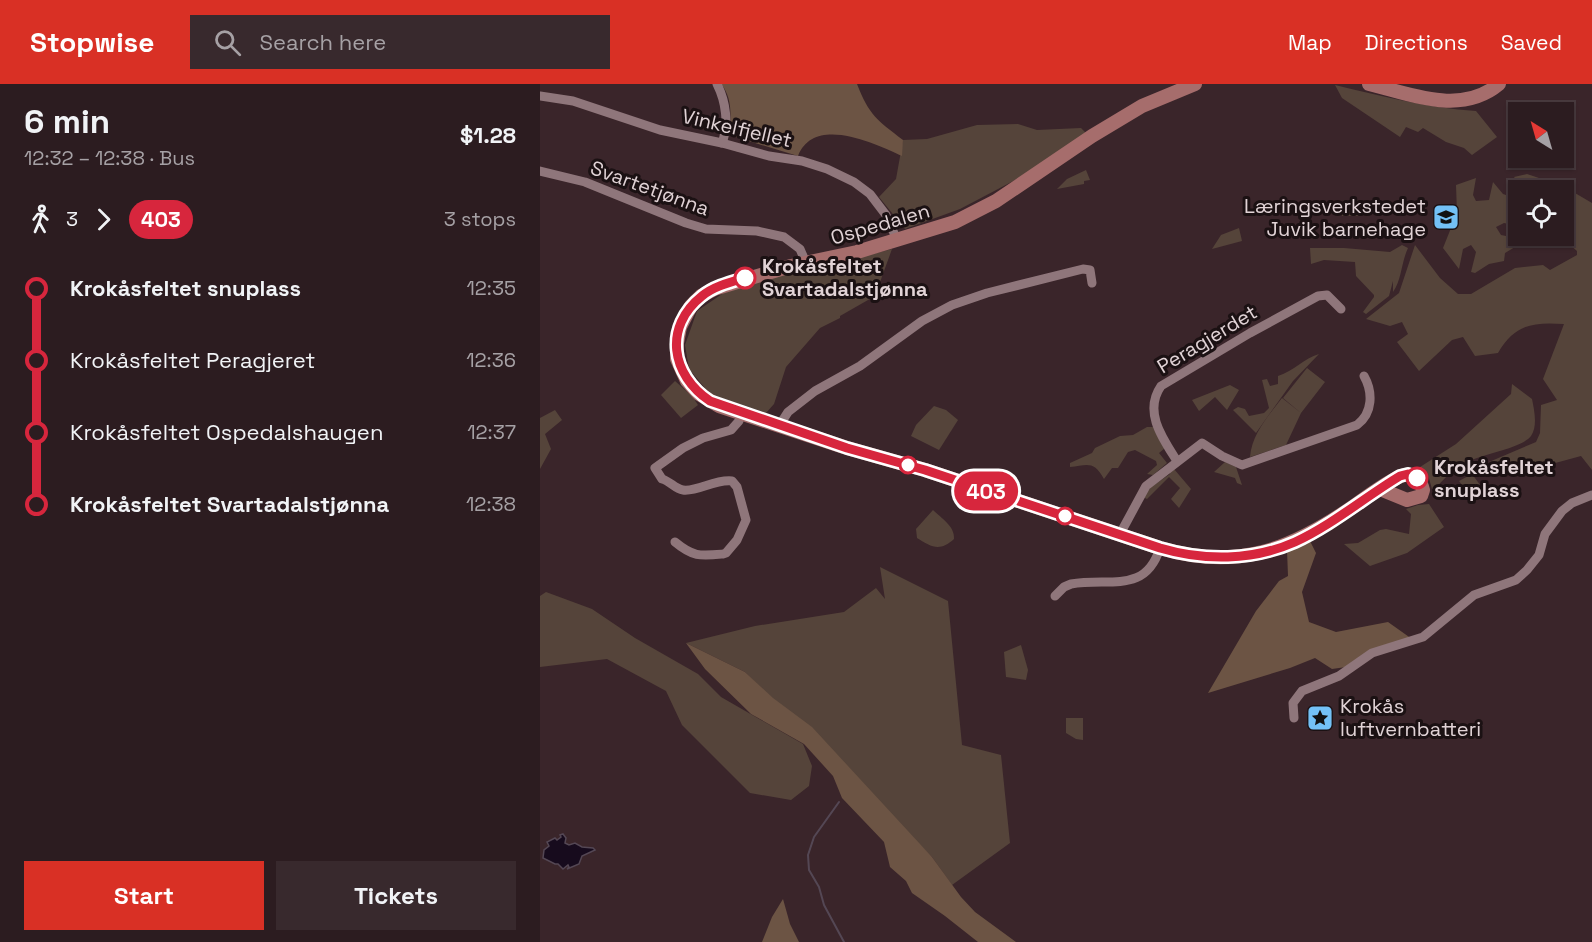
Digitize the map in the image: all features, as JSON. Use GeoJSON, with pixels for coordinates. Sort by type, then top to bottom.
{"type":"FeatureCollection","features":[{"type":"Feature","properties":{"kind":"street"},"geometry":{"type":"LineString","coordinates":[[717,84],[726,110],[722,143]]}},
{"type":"Feature","properties":{"kind":"street","name":"Ospedalen"},"geometry":{"type":"LineString","coordinates":[[1195,84],[1143,106],[1092,136],[996,201],[972,214],[897,240],[829,259],[745,278],[701,296],[691,306],[680,327],[676,354],[678,364],[687,381],[699,394],[710,401],[741,413],[847,448],[925,470],[1160,548],[1196,556],[1217,558],[1276,549],[1310,534],[1380,489]]}},
{"type":"Feature","properties":{"kind":"street"},"geometry":{"type":"LineString","coordinates":[[1369,84],[1439,101],[1455,102],[1483,95],[1499,84]]}},
{"type":"Feature","properties":{"kind":"street","name":"Vinkelfjellet"},"geometry":{"type":"LineString","coordinates":[[540,96],[573,101],[660,130],[769,156],[801,161],[827,169],[860,186],[878,203],[888,218],[897,240]]}},
{"type":"Feature","properties":{"kind":"street","name":"Svartetjønna"},"geometry":{"type":"LineString","coordinates":[[540,171],[585,182],[706,229],[757,231],[784,237],[800,249],[806,263]]}},
{"type":"Feature","properties":{"kind":"street"},"geometry":{"type":"LineString","coordinates":[[779,426],[788,412],[815,391],[860,366],[922,321],[952,305],[979,295],[1083,269],[1090,270],[1092,283]]}},
{"type":"Feature","properties":{"kind":"street","name":"Peragjerdet"},"geometry":{"type":"LineString","coordinates":[[1177,461],[1160,433],[1154,417],[1156,395],[1161,387],[1250,333],[1318,296],[1327,295],[1341,309]]}},
{"type":"Feature","properties":{"kind":"street"},"geometry":{"type":"LineString","coordinates":[[1120,534],[1146,486],[1202,443],[1242,465],[1353,427],[1365,418],[1371,398],[1369,384],[1364,376]]}},
{"type":"Feature","properties":{"kind":"street"},"geometry":{"type":"LineString","coordinates":[[675,542],[691,554],[698,556],[723,554],[739,535],[746,520],[737,487],[732,481],[721,480],[685,490],[662,479],[655,468],[683,448],[703,438],[731,430],[739,421],[741,413]]}},
{"type":"Feature","properties":{"kind":"street"},"geometry":{"type":"LineString","coordinates":[[1294,718],[1293,703],[1302,691],[1339,676],[1372,653],[1424,637],[1474,595],[1488,588],[1512,582],[1522,575],[1539,555],[1545,534],[1562,511],[1572,502],[1592,495]]}},
{"type":"Feature","properties":{"kind":"street"},"geometry":{"type":"LineString","coordinates":[[1055,596],[1071,584],[1141,577],[1151,569],[1160,548]]}},
{"type":"Feature","properties":{"kind":"shaded area"},"geometry":{"type":"Polygon","coordinates":[[[721,84],[857,84],[875,116],[903,140],[902,156],[861,139],[846,136],[817,137],[806,144],[798,156],[729,135],[731,115],[728,95],[721,84]]]}},
{"type":"Feature","properties":{"kind":"shaded area"},"geometry":{"type":"Polygon","coordinates":[[[1335,85],[1422,104],[1476,111],[1497,137],[1472,155],[1464,148],[1446,142],[1423,128],[1418,132],[1406,127],[1400,137],[1342,98],[1335,85]]]}},
{"type":"Feature","properties":{"kind":"shaded area"},"geometry":{"type":"Polygon","coordinates":[[[1018,124],[1037,130],[1081,128],[1086,133],[1019,178],[960,209],[905,229],[879,197],[896,179],[903,140],[927,139],[977,125],[1018,124]]]}},
{"type":"Feature","properties":{"kind":"shaded area"},"geometry":{"type":"Polygon","coordinates":[[[1086,170],[1090,180],[1084,181],[1084,184],[1057,189],[1067,179],[1086,170]]]}},
{"type":"Feature","properties":{"kind":"shaded area"},"geometry":{"type":"Polygon","coordinates":[[[1527,174],[1545,180],[1516,180],[1514,177],[1527,174]]]}},
{"type":"Feature","properties":{"kind":"shaded area"},"geometry":{"type":"Polygon","coordinates":[[[1476,178],[1473,195],[1476,201],[1489,200],[1493,182],[1503,194],[1508,196],[1508,224],[1504,223],[1496,227],[1501,235],[1508,236],[1508,246],[1517,246],[1505,253],[1504,261],[1489,264],[1475,273],[1471,272],[1476,252],[1471,245],[1463,249],[1459,269],[1443,248],[1457,213],[1456,185],[1476,178]]]}},
{"type":"Feature","properties":{"kind":"shaded area"},"geometry":{"type":"Polygon","coordinates":[[[1574,192],[1592,203],[1592,470],[1581,456],[1548,465],[1525,461],[1492,464],[1489,462],[1536,442],[1540,433],[1541,405],[1557,400],[1543,379],[1564,324],[1526,327],[1511,336],[1498,353],[1475,356],[1463,337],[1452,340],[1419,371],[1397,342],[1408,334],[1402,322],[1390,326],[1366,319],[1399,293],[1415,245],[1440,278],[1458,294],[1471,294],[1515,268],[1543,265],[1550,270],[1577,255],[1577,251],[1571,246],[1574,246],[1574,192]]]}},
{"type":"Feature","properties":{"kind":"shaded area"},"geometry":{"type":"Polygon","coordinates":[[[1343,200],[1362,200],[1362,216],[1342,216],[1343,200]]]}},
{"type":"Feature","properties":{"kind":"shaded area"},"geometry":{"type":"Polygon","coordinates":[[[1239,228],[1242,241],[1212,249],[1221,235],[1239,228]]]}},
{"type":"Feature","properties":{"kind":"shaded area"},"geometry":{"type":"Polygon","coordinates":[[[1402,245],[1408,248],[1396,287],[1393,292],[1393,281],[1389,296],[1366,314],[1363,312],[1374,295],[1356,276],[1355,262],[1324,260],[1311,264],[1310,248],[1390,252],[1402,245]]]}},
{"type":"Feature","properties":{"kind":"shaded area"},"geometry":{"type":"Polygon","coordinates":[[[892,249],[875,296],[820,328],[786,367],[774,404],[766,413],[710,394],[689,369],[685,345],[697,311],[728,290],[803,269],[822,267],[892,249]]]}},
{"type":"Feature","properties":{"kind":"shaded area"},"geometry":{"type":"Polygon","coordinates":[[[1319,354],[1293,381],[1256,433],[1233,410],[1238,407],[1245,409],[1249,416],[1264,413],[1269,408],[1262,380],[1267,379],[1270,386],[1278,384],[1278,376],[1319,354]]]}},
{"type":"Feature","properties":{"kind":"shaded area"},"geometry":{"type":"Polygon","coordinates":[[[1307,368],[1325,382],[1301,413],[1283,398],[1307,368]]]}},
{"type":"Feature","properties":{"kind":"shaded area"},"geometry":{"type":"Polygon","coordinates":[[[675,381],[692,396],[698,405],[681,418],[661,395],[675,381]]]}},
{"type":"Feature","properties":{"kind":"shaded area"},"geometry":{"type":"Polygon","coordinates":[[[1512,384],[1532,399],[1535,423],[1531,436],[1519,444],[1467,462],[1435,489],[1432,489],[1428,475],[1420,467],[1456,444],[1511,394],[1512,384]]]}},
{"type":"Feature","properties":{"kind":"shaded area"},"geometry":{"type":"Polygon","coordinates":[[[1230,385],[1239,390],[1227,410],[1215,397],[1199,411],[1192,400],[1230,385]]]}},
{"type":"Feature","properties":{"kind":"shaded area"},"geometry":{"type":"Polygon","coordinates":[[[1282,398],[1301,413],[1286,445],[1250,457],[1257,433],[1282,398]]]}},
{"type":"Feature","properties":{"kind":"shaded area"},"geometry":{"type":"Polygon","coordinates":[[[934,406],[946,410],[958,420],[939,450],[911,436],[916,425],[934,406]]]}},
{"type":"Feature","properties":{"kind":"shaded area"},"geometry":{"type":"Polygon","coordinates":[[[555,410],[562,420],[545,434],[551,449],[540,469],[540,418],[555,410]]]}},
{"type":"Feature","properties":{"kind":"shaded area"},"geometry":{"type":"Polygon","coordinates":[[[1147,427],[1153,427],[1165,448],[1159,453],[1167,463],[1153,475],[1147,474],[1157,465],[1156,461],[1135,450],[1128,452],[1118,468],[1112,468],[1104,479],[1093,466],[1070,467],[1070,463],[1092,453],[1095,448],[1120,436],[1133,435],[1147,427]]]}},
{"type":"Feature","properties":{"kind":"shaded area"},"geometry":{"type":"Polygon","coordinates":[[[1225,462],[1236,467],[1242,485],[1237,483],[1235,478],[1214,472],[1225,462]]]}},
{"type":"Feature","properties":{"kind":"shaded area"},"geometry":{"type":"Polygon","coordinates":[[[1174,469],[1191,489],[1179,508],[1171,499],[1180,488],[1169,477],[1147,499],[1145,498],[1144,496],[1151,487],[1174,469]]]}},
{"type":"Feature","properties":{"kind":"shaded area"},"geometry":{"type":"Polygon","coordinates":[[[1472,474],[1486,493],[1474,501],[1459,481],[1472,474]]]}},
{"type":"Feature","properties":{"kind":"shaded area"},"geometry":{"type":"Polygon","coordinates":[[[1429,504],[1444,527],[1407,553],[1370,566],[1344,544],[1358,543],[1386,529],[1409,534],[1411,514],[1406,509],[1429,504]]]}},
{"type":"Feature","properties":{"kind":"shaded area"},"geometry":{"type":"Polygon","coordinates":[[[933,510],[947,523],[954,534],[954,539],[940,547],[931,546],[917,538],[916,529],[933,510]]]}},
{"type":"Feature","properties":{"kind":"shaded area"},"geometry":{"type":"Polygon","coordinates":[[[1309,539],[1316,553],[1302,592],[1309,622],[1336,632],[1388,622],[1412,639],[1353,666],[1332,669],[1315,658],[1208,693],[1256,611],[1279,581],[1288,576],[1287,550],[1309,539]]]}},
{"type":"Feature","properties":{"kind":"shaded area"},"geometry":{"type":"Polygon","coordinates":[[[880,567],[948,601],[962,745],[1001,755],[1010,843],[952,885],[932,857],[745,672],[686,643],[755,626],[844,612],[876,588],[885,599],[880,567]]]}},
{"type":"Feature","properties":{"kind":"shaded area"},"geometry":{"type":"Polygon","coordinates":[[[546,592],[592,609],[635,638],[698,674],[721,697],[803,744],[812,766],[809,786],[791,800],[750,793],[682,725],[666,691],[607,659],[540,667],[540,596],[546,592]]]}},
{"type":"Feature","properties":{"kind":"shaded area"},"geometry":{"type":"Polygon","coordinates":[[[686,643],[745,672],[773,698],[812,727],[932,857],[975,912],[1016,942],[978,942],[912,893],[906,881],[890,867],[884,842],[842,798],[833,776],[804,744],[751,714],[705,669],[686,643]]]}},
{"type":"Feature","properties":{"kind":"shaded area"},"geometry":{"type":"Polygon","coordinates":[[[1021,645],[1028,670],[1026,680],[1006,677],[1004,652],[1021,645]]]}},
{"type":"Feature","properties":{"kind":"shaded area"},"geometry":{"type":"Polygon","coordinates":[[[1066,718],[1083,718],[1083,740],[1066,733],[1066,718]]]}},
{"type":"Feature","properties":{"kind":"shaded area"},"geometry":{"type":"Polygon","coordinates":[[[563,834],[566,838],[565,843],[569,845],[575,843],[595,850],[582,856],[579,864],[567,869],[568,865],[563,869],[558,864],[543,858],[544,850],[549,846],[547,842],[555,838],[557,840],[563,834]]]}},
{"type":"Feature","properties":{"kind":"shaded area"},"geometry":{"type":"Polygon","coordinates":[[[783,899],[790,924],[799,942],[762,942],[772,917],[783,899]]]}},
{"type":"Feature","properties":{"kind":"waterway"},"geometry":{"type":"LineString","coordinates":[[839,802],[814,837],[808,855],[809,870],[819,887],[824,905],[844,942]]}},
{"type":"Feature","properties":{"kind":"bus line","name":"403"},"geometry":{"type":"LineString","coordinates":[[745,278],[701,296],[691,306],[680,327],[676,354],[678,364],[687,381],[699,394],[719,406],[847,448],[925,470],[1176,553],[1217,558],[1276,549],[1310,534],[1400,476],[1408,474],[1417,478]]}},
{"type":"Feature","properties":{"kind":"place","name":"Læringsverkstedet Juvik barnehage"},"geometry":{"type":"Point","coordinates":[1446,217]}},
{"type":"Feature","properties":{"kind":"place","name":"Krokåsfeltet Svartadalstjønna"},"geometry":{"type":"Point","coordinates":[745,278]}},
{"type":"Feature","properties":{"kind":"place","name":"Krokåsfeltet snuplass"},"geometry":{"type":"Point","coordinates":[1417,478]}},
{"type":"Feature","properties":{"kind":"place","name":"Krokås luftvernbatteri"},"geometry":{"type":"Point","coordinates":[1320,718]}}]}
